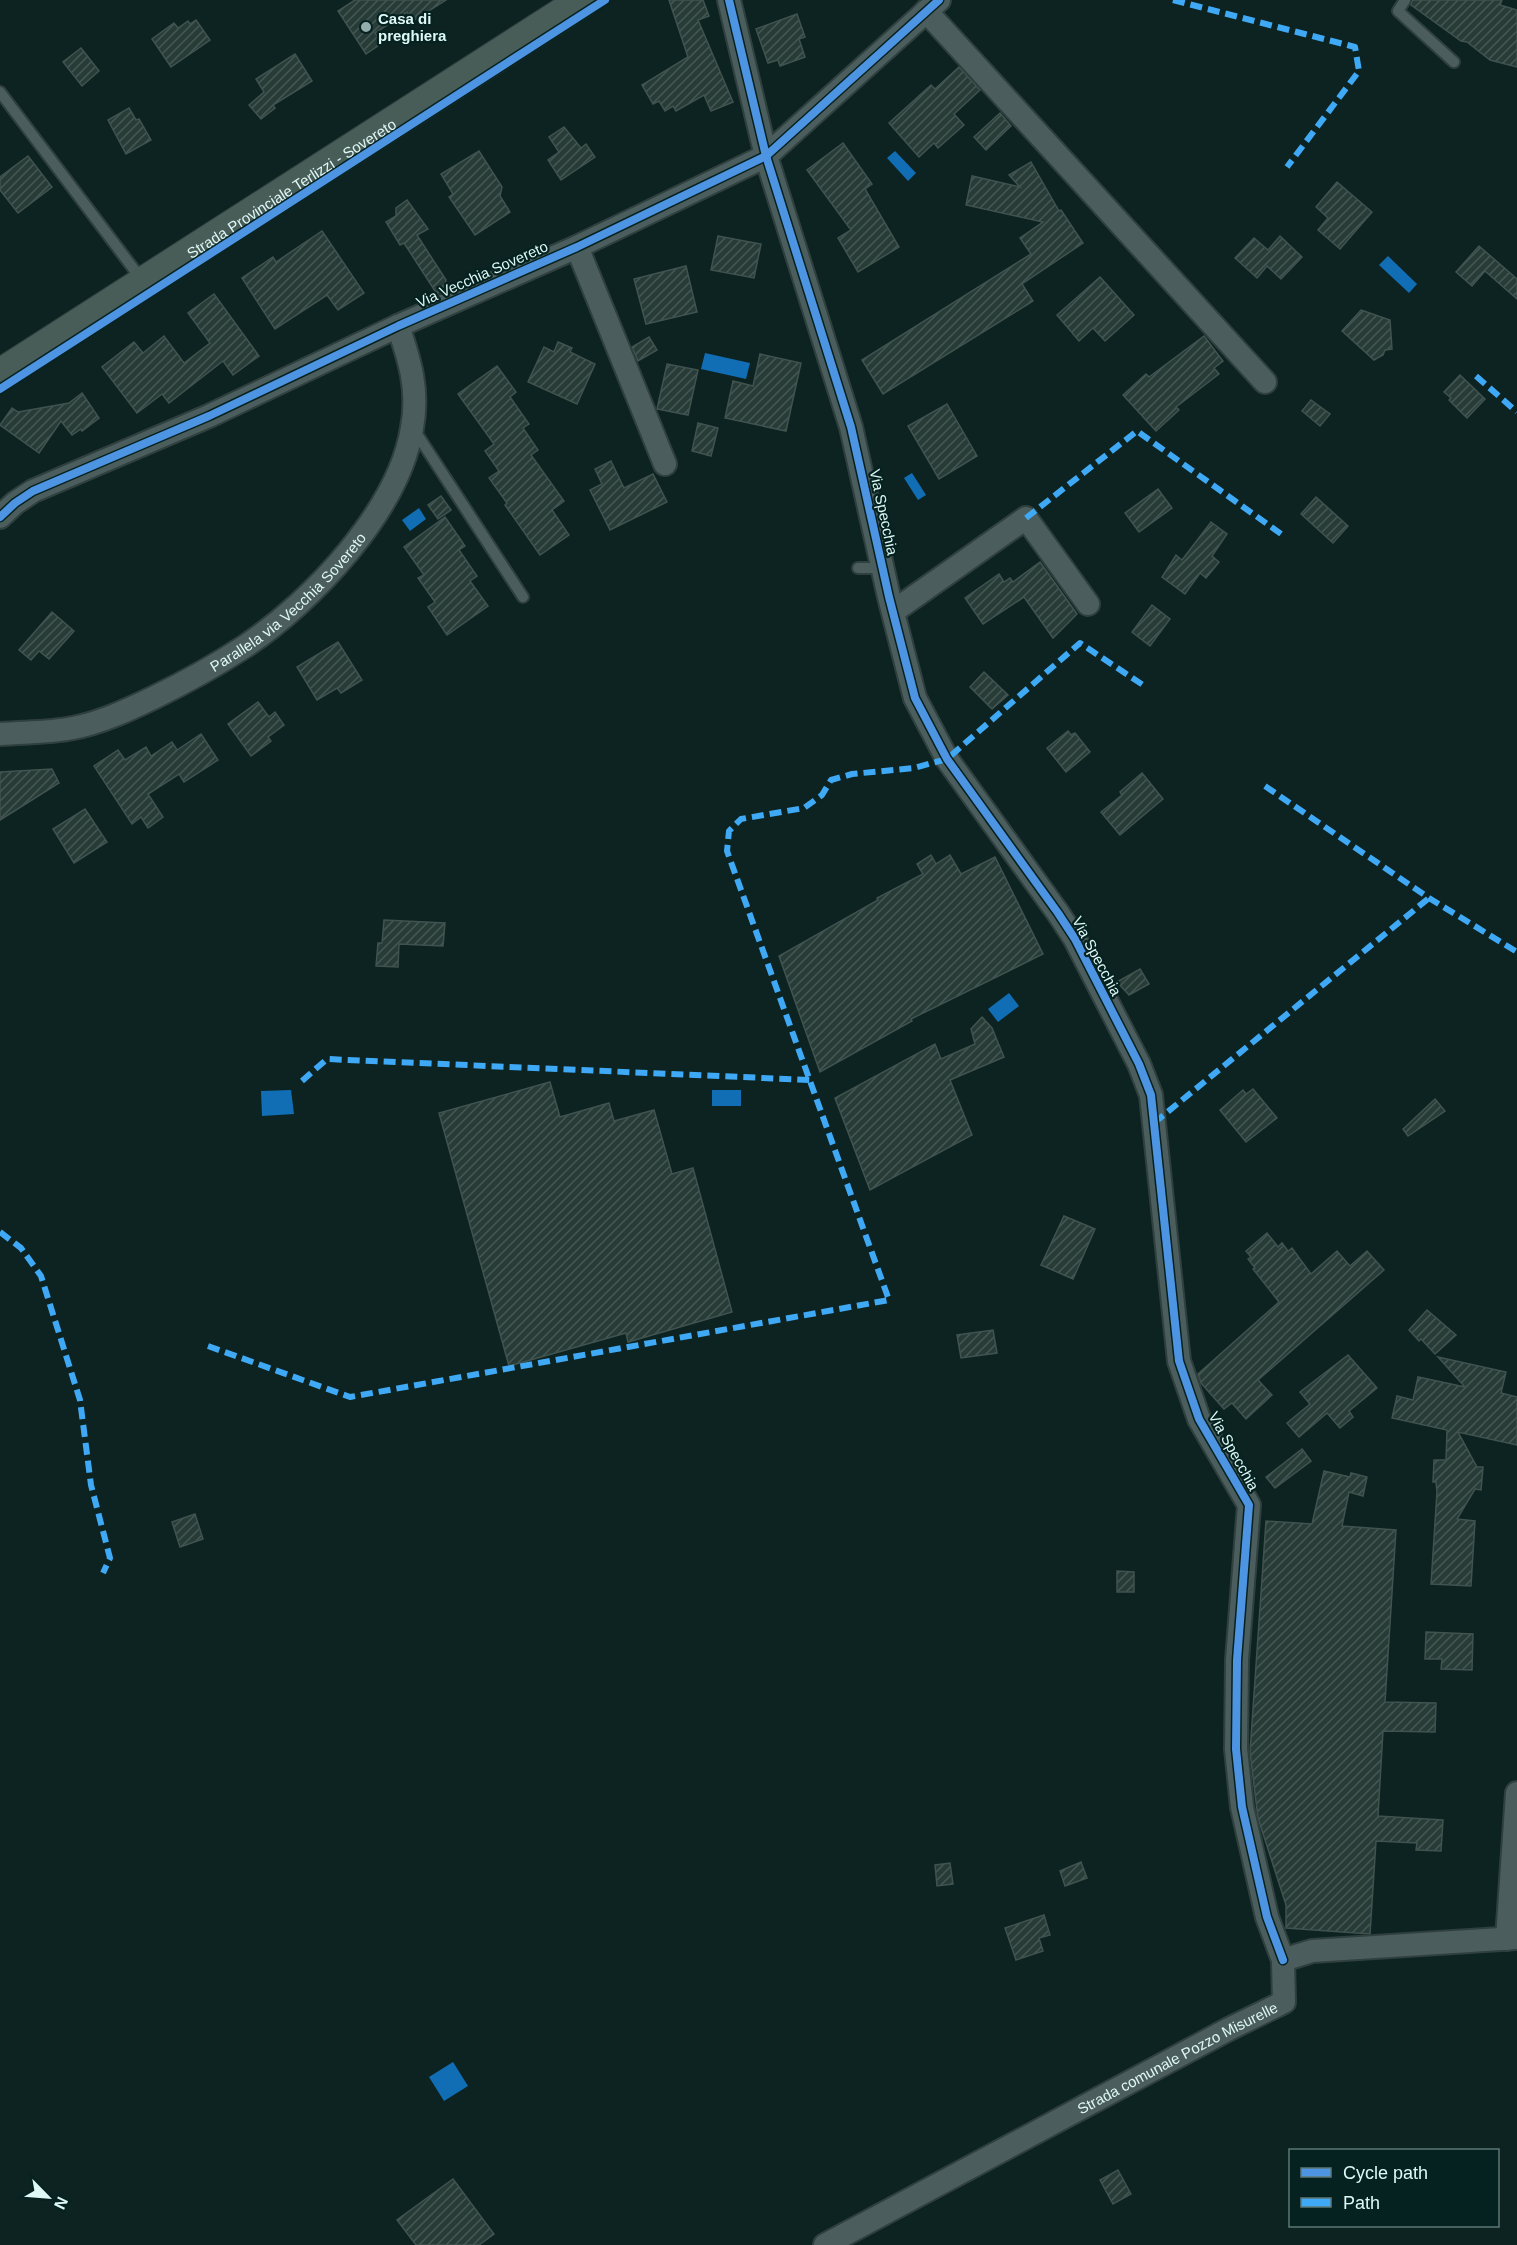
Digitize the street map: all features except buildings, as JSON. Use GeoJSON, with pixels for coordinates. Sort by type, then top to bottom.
{"type":"FeatureCollection","features":[{"type":"Feature","properties":{"kind":"main road","name":"Strada Provinciale Terlizzi - Sovereto"},"geometry":{"type":"LineString","coordinates":[[0,375],[584,0]]}},
{"type":"Feature","properties":{"kind":"street","name":"Via Specchia"},"geometry":{"type":"LineString","coordinates":[[729,0],[766,156],[852,427],[882,568],[915,698],[947,759],[1075,939],[1139,1064],[1151,1095],[1179,1361],[1199,1419],[1249,1505],[1237,1660],[1236,1749],[1242,1807],[1267,1917],[1283,1960]]}},
{"type":"Feature","properties":{"kind":"street","name":"Via Vecchia Sovereto"},"geometry":{"type":"LineString","coordinates":[[0,517],[33,491],[209,417],[398,326],[577,247],[766,156],[932,4]]}},
{"type":"Feature","properties":{"kind":"street"},"geometry":{"type":"LineString","coordinates":[[932,4],[1265,382]]}},
{"type":"Feature","properties":{"kind":"street"},"geometry":{"type":"LineString","coordinates":[[577,247],[664,464]]}},
{"type":"Feature","properties":{"kind":"street","name":"Parallela via Vecchia Sovereto"},"geometry":{"type":"LineString","coordinates":[[0,734],[72,729],[117,714],[171,689],[246,646],[302,600],[360,537],[391,488],[404,458],[412,428],[413,376],[398,326]]}},
{"type":"Feature","properties":{"kind":"street"},"geometry":{"type":"LineString","coordinates":[[894,611],[1026,518],[1088,604]]}},
{"type":"Feature","properties":{"kind":"street"},"geometry":{"type":"LineString","coordinates":[[1283,1960],[1312,1951],[1512,1938],[1517,1793]]}},
{"type":"Feature","properties":{"kind":"street","name":"Strada comunale Pozzo Misurelle"},"geometry":{"type":"LineString","coordinates":[[825,2245],[1229,2029],[1284,2002],[1283,1960]]}},
{"type":"Feature","properties":{"kind":"lane"},"geometry":{"type":"LineString","coordinates":[[1405,0],[1398,11],[1454,62]]}},
{"type":"Feature","properties":{"kind":"lane"},"geometry":{"type":"LineString","coordinates":[[0,92],[144,282]]}},
{"type":"Feature","properties":{"kind":"lane"},"geometry":{"type":"LineString","coordinates":[[412,428],[523,597]]}},
{"type":"Feature","properties":{"kind":"lane"},"geometry":{"type":"LineString","coordinates":[[858,568],[882,568]]}},
{"type":"Feature","properties":{"kind":"water"},"geometry":{"type":"Polygon","coordinates":[[[895,151],[916,173],[908,181],[887,158],[895,151]]]}},
{"type":"Feature","properties":{"kind":"water"},"geometry":{"type":"Polygon","coordinates":[[[1388,256],[1417,284],[1409,293],[1379,265],[1388,256]]]}},
{"type":"Feature","properties":{"kind":"water"},"geometry":{"type":"Polygon","coordinates":[[[705,353],[750,363],[746,379],[701,369],[705,353]]]}},
{"type":"Feature","properties":{"kind":"water"},"geometry":{"type":"Polygon","coordinates":[[[912,473],[926,495],[918,500],[904,478],[912,473]]]}},
{"type":"Feature","properties":{"kind":"water"},"geometry":{"type":"Polygon","coordinates":[[[419,508],[426,519],[410,531],[402,520],[419,508]]]}},
{"type":"Feature","properties":{"kind":"water"},"geometry":{"type":"Polygon","coordinates":[[[1009,993],[1019,1006],[998,1022],[988,1009],[1009,993]]]}},
{"type":"Feature","properties":{"kind":"water"},"geometry":{"type":"Polygon","coordinates":[[[291,1090],[294,1114],[262,1116],[261,1091],[291,1090]]]}},
{"type":"Feature","properties":{"kind":"water"},"geometry":{"type":"Polygon","coordinates":[[[712,1090],[741,1090],[741,1106],[712,1106],[712,1090]]]}},
{"type":"Feature","properties":{"kind":"water"},"geometry":{"type":"Polygon","coordinates":[[[453,2062],[468,2086],[444,2101],[429,2077],[453,2062]]]}},
{"type":"Feature","properties":{"kind":"marked path"},"geometry":{"type":"LineString","coordinates":[[1173,0],[1355,47],[1359,71],[1287,167]]}},
{"type":"Feature","properties":{"kind":"marked path"},"geometry":{"type":"LineString","coordinates":[[1476,376],[1517,412]]}},
{"type":"Feature","properties":{"kind":"marked path"},"geometry":{"type":"LineString","coordinates":[[1026,518],[1137,431],[1284,536]]}},
{"type":"Feature","properties":{"kind":"marked path"},"geometry":{"type":"LineString","coordinates":[[208,1346],[350,1397],[889,1300],[727,851],[729,831],[741,819],[804,808],[822,795],[831,780],[852,774],[914,768],[947,759],[1080,643],[1143,685]]}},
{"type":"Feature","properties":{"kind":"marked path"},"geometry":{"type":"LineString","coordinates":[[1265,786],[1429,898],[1517,952]]}},
{"type":"Feature","properties":{"kind":"marked path"},"geometry":{"type":"LineString","coordinates":[[1154,1123],[1429,898]]}},
{"type":"Feature","properties":{"kind":"marked path"},"geometry":{"type":"LineString","coordinates":[[302,1081],[327,1059],[810,1080]]}},
{"type":"Feature","properties":{"kind":"marked path"},"geometry":{"type":"LineString","coordinates":[[0,1232],[21,1248],[41,1276],[80,1400],[91,1485],[110,1558],[103,1573]]}},
{"type":"Feature","properties":{"kind":"cycle path"},"geometry":{"type":"LineString","coordinates":[[0,389],[605,0]]}},
{"type":"Feature","properties":{"kind":"cycle path"},"geometry":{"type":"LineString","coordinates":[[729,0],[766,156],[851,427],[889,597],[915,698],[947,759],[1075,939],[1139,1064],[1151,1095],[1179,1361],[1199,1419],[1249,1505],[1237,1660],[1236,1749],[1242,1807],[1267,1917],[1283,1960]]}},
{"type":"Feature","properties":{"kind":"cycle path"},"geometry":{"type":"LineString","coordinates":[[0,517],[33,491],[209,416],[398,326],[577,247],[766,156],[939,0]]}},
{"type":"Feature","properties":{"kind":"place","name":"Casa di preghiera"},"geometry":{"type":"Point","coordinates":[366,27]}}]}
